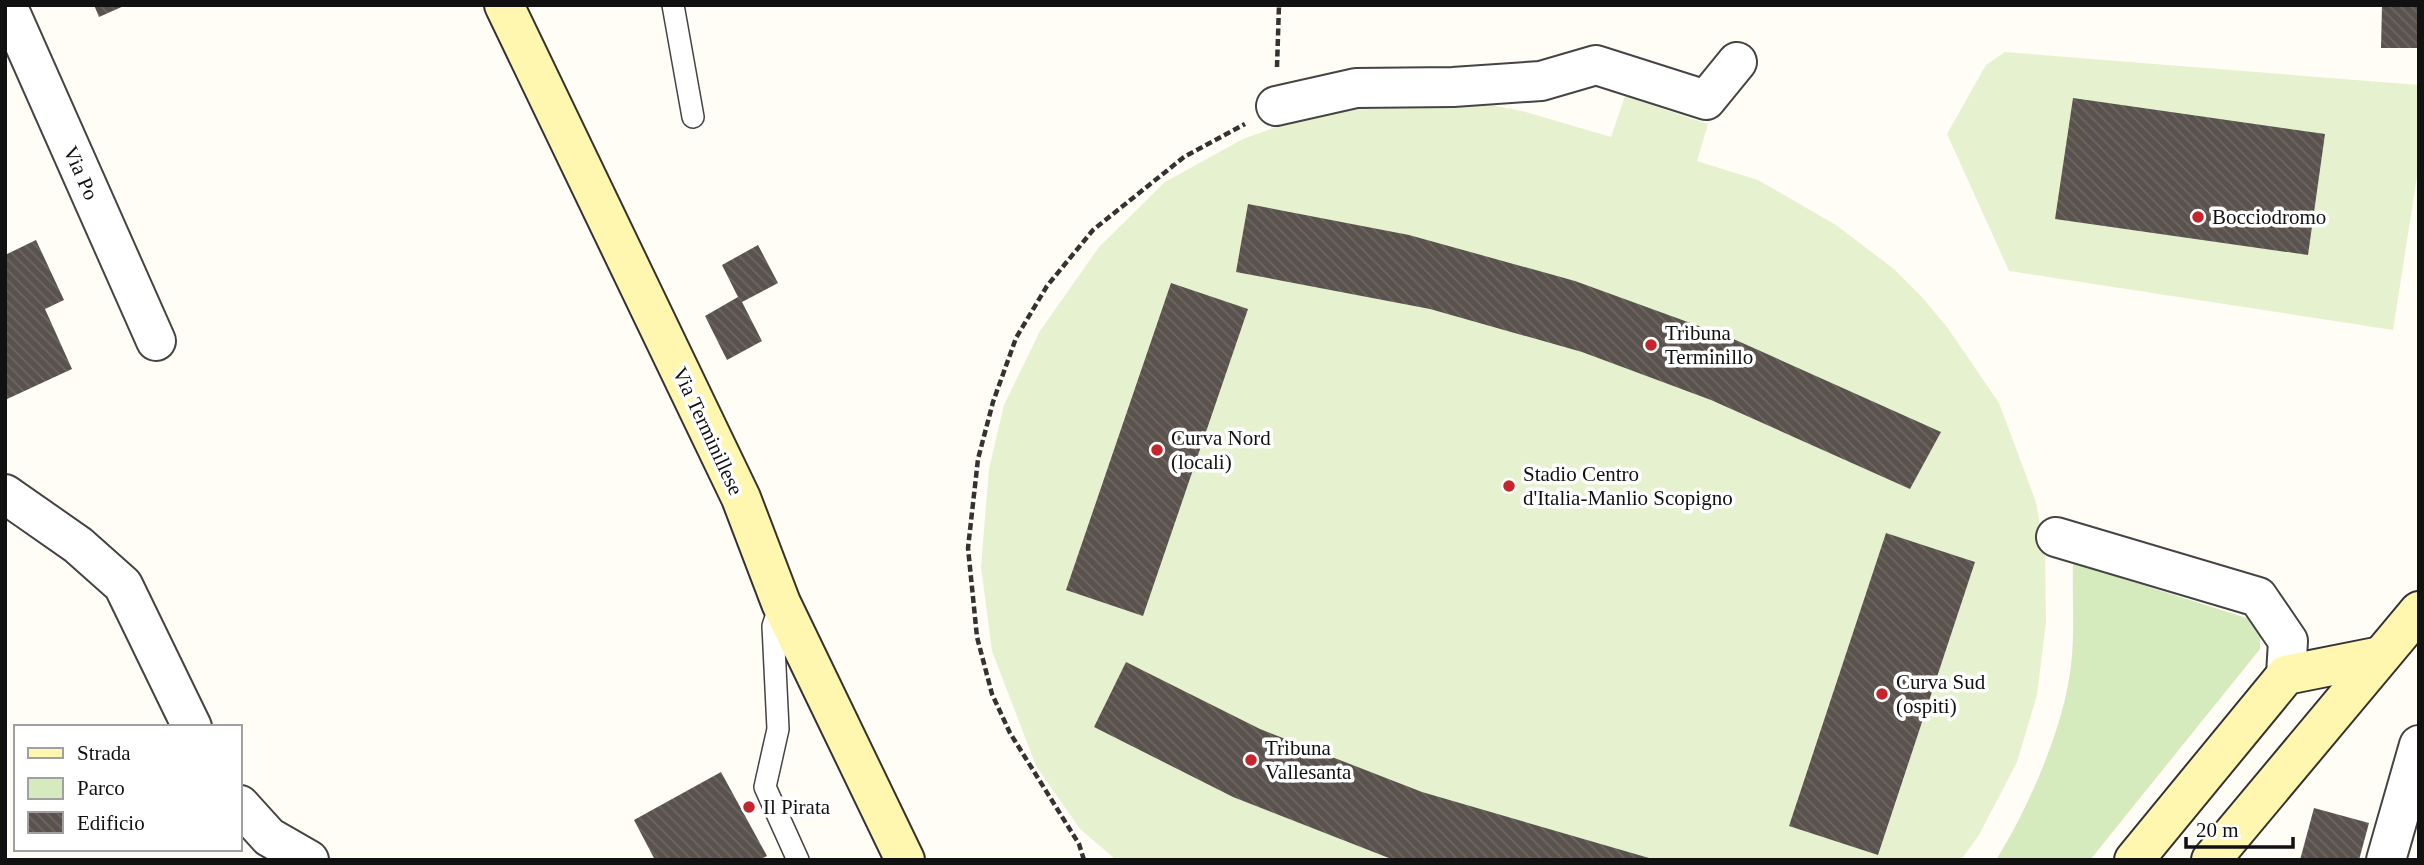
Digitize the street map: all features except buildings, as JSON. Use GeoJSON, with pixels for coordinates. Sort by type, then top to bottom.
{"type":"FeatureCollection","features":[{"type":"Feature","properties":{"kind":"main road","name":"Via Terminillese"},"geometry":{"type":"LineString","coordinates":[[504,5],[741,498],[781,603],[905,860]]}},
{"type":"Feature","properties":{"kind":"main road"},"geometry":{"type":"LineString","coordinates":[[2211,860],[2419,611]]}},
{"type":"Feature","properties":{"kind":"main road"},"geometry":{"type":"LineString","coordinates":[[2134,860],[2286,675],[2381,656]]}},
{"type":"Feature","properties":{"kind":"street","name":"Via Po"},"geometry":{"type":"LineString","coordinates":[[7,5],[156,341]]}},
{"type":"Feature","properties":{"kind":"street"},"geometry":{"type":"LineString","coordinates":[[1276,106],[1356,88],[1453,88],[1541,81],[1596,65],[1706,100],[1737,62]]}},
{"type":"Feature","properties":{"kind":"street"},"geometry":{"type":"LineString","coordinates":[[5,494],[78,545],[122,585],[190,725]]}},
{"type":"Feature","properties":{"kind":"street"},"geometry":{"type":"LineString","coordinates":[[2056,537],[2258,597],[2288,641],[2286,675]]}},
{"type":"Feature","properties":{"kind":"street"},"geometry":{"type":"LineString","coordinates":[[2386,860],[2419,745]]}},
{"type":"Feature","properties":{"kind":"street"},"geometry":{"type":"LineString","coordinates":[[242,807],[270,837],[309,860]]}},
{"type":"Feature","properties":{"kind":"lane"},"geometry":{"type":"LineString","coordinates":[[673,5],[693,117]]}},
{"type":"Feature","properties":{"kind":"lane"},"geometry":{"type":"LineString","coordinates":[[781,603],[773,626],[778,729],[765,787],[798,860]]}},
{"type":"Feature","properties":{"kind":"path"},"geometry":{"type":"LineString","coordinates":[[1084,860],[1079,844],[1010,733],[992,694],[977,637],[968,548],[981,448],[993,402],[1016,338],[1047,286],[1093,230],[1184,157],[1276,106],[1279,5]]}},
{"type":"Feature","properties":{"kind":"green space","name":"Bocciodromo"},"geometry":{"type":"Polygon","coordinates":[[[2005,52],[2419,85],[2419,164],[2393,330],[2009,271],[1947,134],[1986,65],[2005,52]]]}},
{"type":"Feature","properties":{"kind":"green space","name":"Stadio Centro d'Italia-Manlio Scopigno"},"geometry":{"type":"Polygon","coordinates":[[[1625,96],[1708,124],[1697,161],[1758,180],[1836,225],[1894,269],[1947,327],[1999,403],[2036,502],[2045,556],[2046,622],[2037,695],[2017,762],[1979,835],[1961,860],[1113,860],[1114,858],[1080,829],[1036,766],[992,651],[981,567],[989,469],[1004,405],[1040,331],[1099,247],[1165,182],[1243,139],[1342,103],[1486,104],[1522,111],[1611,137],[1625,96]]]}},
{"type":"Feature","properties":{"kind":"green space"},"geometry":{"type":"Polygon","coordinates":[[[2073,563],[2253,620],[2260,635],[2260,649],[2090,860],[1996,860],[2032,792],[2061,714],[2072,652],[2073,563]]]}},
{"type":"Feature","properties":{"kind":"place","name":"Bocciodromo"},"geometry":{"type":"Point","coordinates":[2198,217]}},
{"type":"Feature","properties":{"kind":"place","name":"Tribuna Terminillo"},"geometry":{"type":"Point","coordinates":[1651,345]}},
{"type":"Feature","properties":{"kind":"place","name":"Curva Nord (locali)"},"geometry":{"type":"Point","coordinates":[1157,450]}},
{"type":"Feature","properties":{"kind":"place","name":"Stadio Centro d'Italia-Manlio Scopigno"},"geometry":{"type":"Point","coordinates":[1509,486]}},
{"type":"Feature","properties":{"kind":"place","name":"Curva Sud (ospiti)"},"geometry":{"type":"Point","coordinates":[1882,694]}},
{"type":"Feature","properties":{"kind":"place","name":"Tribuna Vallesanta"},"geometry":{"type":"Point","coordinates":[1251,760]}},
{"type":"Feature","properties":{"kind":"place","name":"Il Pirata"},"geometry":{"type":"Point","coordinates":[749,807]}}]}
